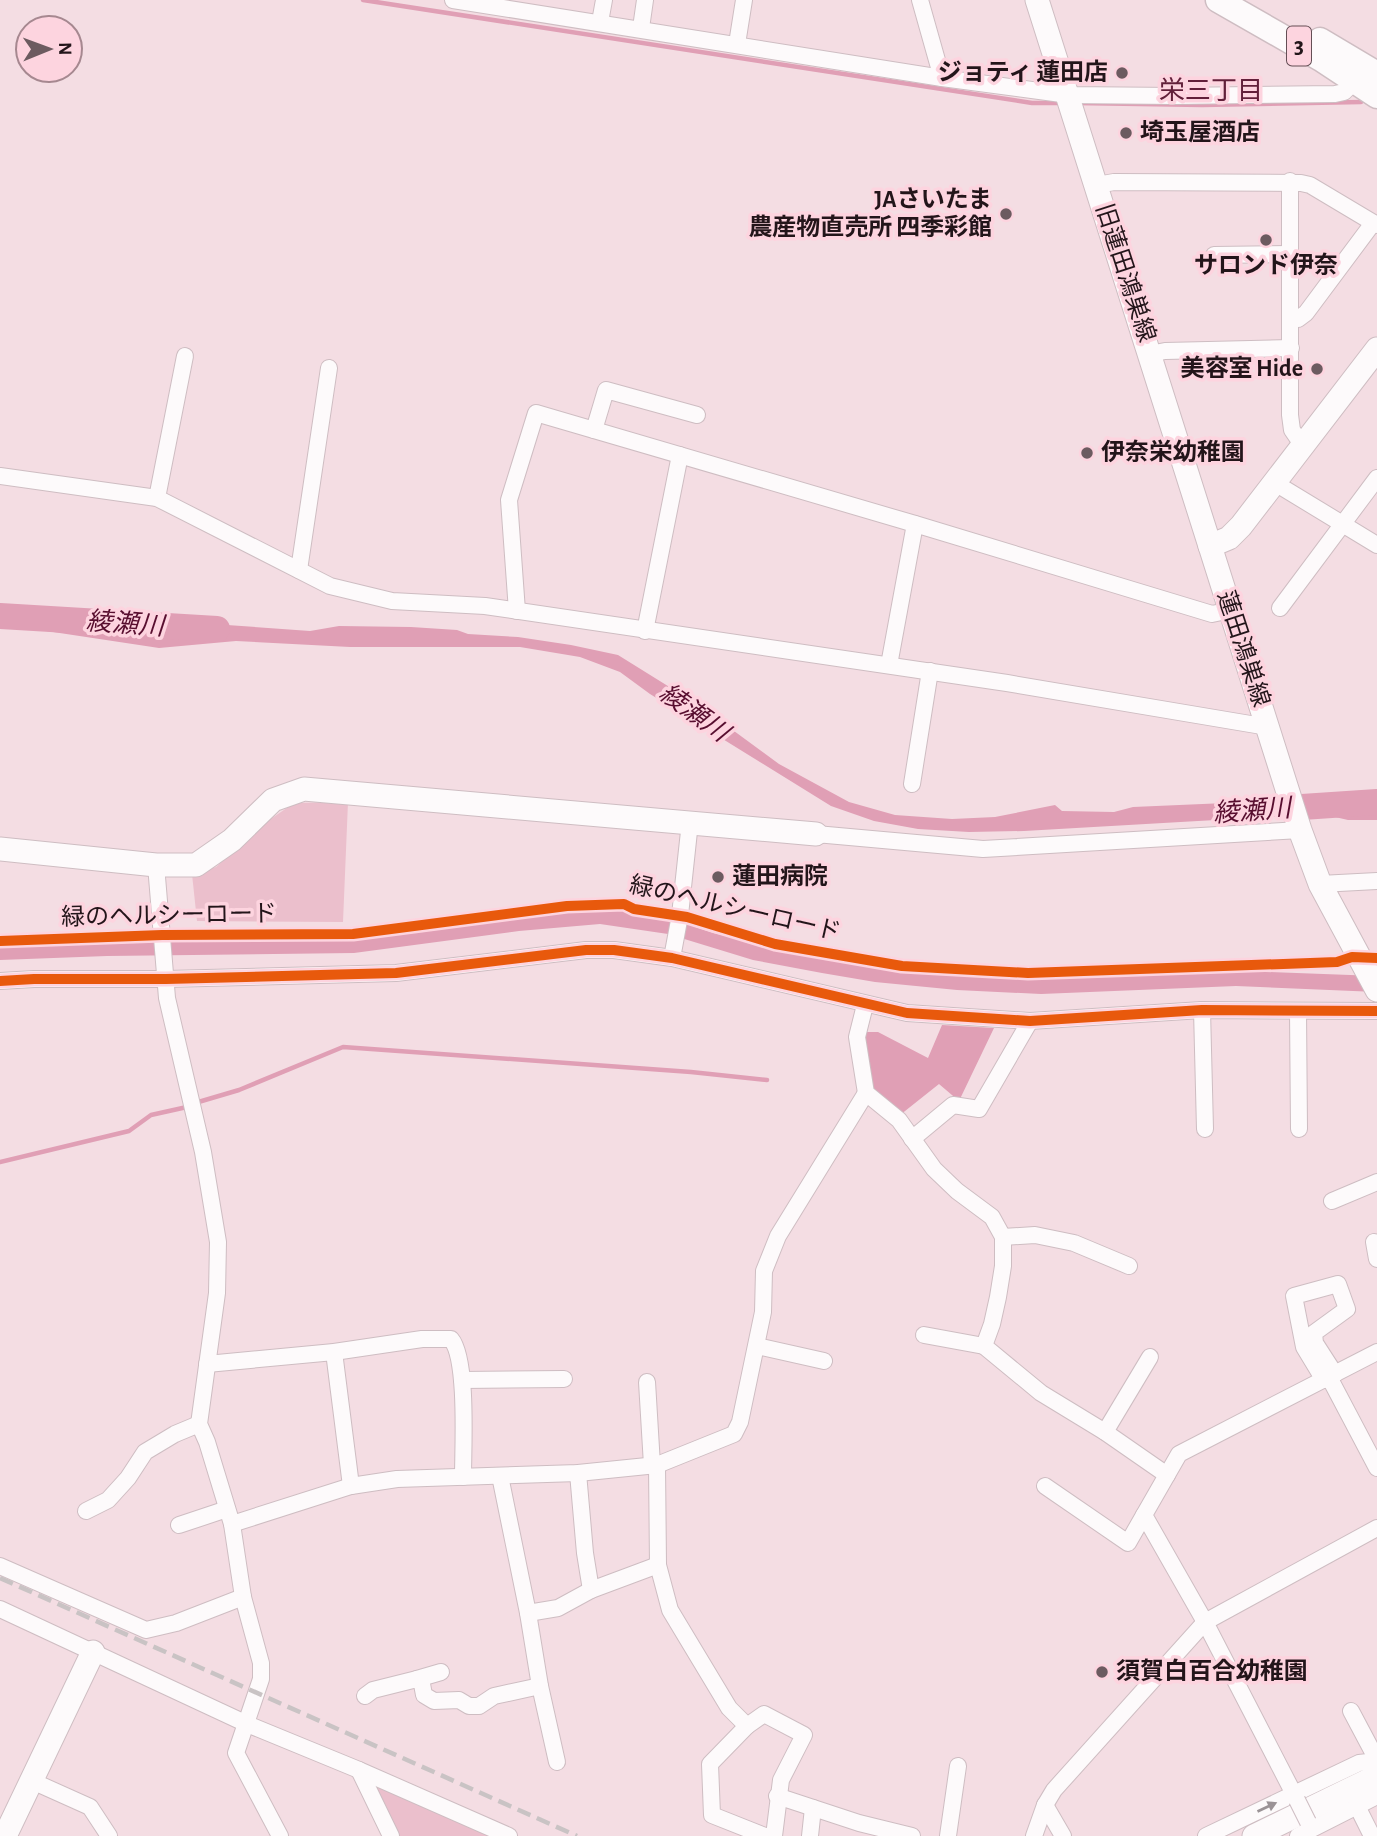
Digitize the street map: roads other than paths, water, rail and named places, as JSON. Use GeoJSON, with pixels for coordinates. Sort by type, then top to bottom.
{"type":"FeatureCollection","features":[{"type":"Feature","properties":{"kind":"main road","name":"3"},"geometry":{"type":"LineString","coordinates":[[1218,0],[1321,59],[1366,78]]}},
{"type":"Feature","properties":{"kind":"main road","name":"3"},"geometry":{"type":"LineString","coordinates":[[1249,0],[1366,78],[1377,96]]}},
{"type":"Feature","properties":{"kind":"street"},"geometry":{"type":"LineString","coordinates":[[453,0],[542,7],[600,22],[942,78],[1071,103],[1335,94],[1344,92],[1366,78]]}},
{"type":"Feature","properties":{"kind":"street"},"geometry":{"type":"LineString","coordinates":[[600,22],[604,0]]}},
{"type":"Feature","properties":{"kind":"street"},"geometry":{"type":"LineString","coordinates":[[641,28],[645,0]]}},
{"type":"Feature","properties":{"kind":"street"},"geometry":{"type":"LineString","coordinates":[[737,44],[744,0]]}},
{"type":"Feature","properties":{"kind":"street"},"geometry":{"type":"LineString","coordinates":[[920,0],[942,78]]}},
{"type":"Feature","properties":{"kind":"street","name":"旧蓮田鴻巣線"},"geometry":{"type":"LineString","coordinates":[[1037,0],[1210,546]]}},
{"type":"Feature","properties":{"kind":"street"},"geometry":{"type":"LineString","coordinates":[[1290,181],[1290,415],[1292,430],[1303,446]]}},
{"type":"Feature","properties":{"kind":"street"},"geometry":{"type":"LineString","coordinates":[[1097,185],[1114,182],[1290,181],[1310,185],[1375,224],[1306,313],[1298,319],[1291,319]]}},
{"type":"Feature","properties":{"kind":"street"},"geometry":{"type":"LineString","coordinates":[[1214,256],[1290,254]]}},
{"type":"Feature","properties":{"kind":"street"},"geometry":{"type":"LineString","coordinates":[[1150,354],[1165,351],[1291,348]]}},
{"type":"Feature","properties":{"kind":"street"},"geometry":{"type":"LineString","coordinates":[[1210,546],[1229,538],[1275,483],[1377,349]]}},
{"type":"Feature","properties":{"kind":"street"},"geometry":{"type":"LineString","coordinates":[[157,498],[185,355]]}},
{"type":"Feature","properties":{"kind":"street"},"geometry":{"type":"LineString","coordinates":[[299,570],[329,368]]}},
{"type":"Feature","properties":{"kind":"street"},"geometry":{"type":"LineString","coordinates":[[594,430],[606,390],[697,415]]}},
{"type":"Feature","properties":{"kind":"street"},"geometry":{"type":"LineString","coordinates":[[516,611],[509,500],[536,413],[1212,614],[1231,610]]}},
{"type":"Feature","properties":{"kind":"street"},"geometry":{"type":"LineString","coordinates":[[645,631],[680,454]]}},
{"type":"Feature","properties":{"kind":"street"},"geometry":{"type":"LineString","coordinates":[[0,476],[157,498],[330,586],[392,601],[472,605],[516,611],[930,671],[1268,727]]}},
{"type":"Feature","properties":{"kind":"street"},"geometry":{"type":"LineString","coordinates":[[1280,608],[1377,478]]}},
{"type":"Feature","properties":{"kind":"street"},"geometry":{"type":"LineString","coordinates":[[1275,483],[1377,545]]}},
{"type":"Feature","properties":{"kind":"street"},"geometry":{"type":"LineString","coordinates":[[889,665],[915,524]]}},
{"type":"Feature","properties":{"kind":"street","name":"蓮田鴻巣線"},"geometry":{"type":"LineString","coordinates":[[1210,546],[1299,828],[1320,884],[1377,990]]}},
{"type":"Feature","properties":{"kind":"street"},"geometry":{"type":"LineString","coordinates":[[912,784],[930,671]]}},
{"type":"Feature","properties":{"kind":"street"},"geometry":{"type":"LineString","coordinates":[[0,849],[156,864],[196,865],[232,840],[273,800],[304,789],[983,849],[1299,828]]}},
{"type":"Feature","properties":{"kind":"street"},"geometry":{"type":"LineString","coordinates":[[673,951],[690,822]]}},
{"type":"Feature","properties":{"kind":"street"},"geometry":{"type":"LineString","coordinates":[[156,864],[167,998],[203,1152],[218,1242],[217,1293],[199,1424],[229,1516],[243,1597],[261,1663],[261,1679],[236,1753],[274,1834]]}},
{"type":"Feature","properties":{"kind":"street"},"geometry":{"type":"LineString","coordinates":[[1320,884],[1377,881]]}},
{"type":"Feature","properties":{"kind":"street"},"geometry":{"type":"LineString","coordinates":[[0,981],[396,972],[586,950],[673,951],[865,1005],[907,1013],[1030,1021],[1202,1010],[1377,1011]]}},
{"type":"Feature","properties":{"kind":"street"},"geometry":{"type":"LineString","coordinates":[[179,1525],[229,1516],[351,1486],[397,1479],[578,1473],[654,1465],[734,1434],[740,1422],[757,1346],[763,1312],[764,1271],[778,1236],[866,1093],[858,1037],[865,1005]]}},
{"type":"Feature","properties":{"kind":"street"},"geometry":{"type":"LineString","coordinates":[[1202,1010],[1205,1129]]}},
{"type":"Feature","properties":{"kind":"street"},"geometry":{"type":"LineString","coordinates":[[1298,1011],[1299,1129]]}},
{"type":"Feature","properties":{"kind":"street"},"geometry":{"type":"LineString","coordinates":[[912,1139],[953,1105],[979,1109],[1030,1021]]}},
{"type":"Feature","properties":{"kind":"street"},"geometry":{"type":"LineString","coordinates":[[866,1093],[899,1120],[934,1170],[992,1217],[1003,1237],[1003,1266],[998,1297],[984,1346]]}},
{"type":"Feature","properties":{"kind":"street"},"geometry":{"type":"LineString","coordinates":[[1332,1201],[1377,1182]]}},
{"type":"Feature","properties":{"kind":"street"},"geometry":{"type":"LineString","coordinates":[[1003,1237],[1035,1235],[1074,1243],[1129,1266]]}},
{"type":"Feature","properties":{"kind":"street"},"geometry":{"type":"LineString","coordinates":[[1374,1242],[1377,1259]]}},
{"type":"Feature","properties":{"kind":"street"},"geometry":{"type":"LineString","coordinates":[[1329,1377],[1304,1347],[1294,1296],[1338,1284],[1347,1308],[1314,1333],[1315,1343],[1329,1377],[1377,1468]]}},
{"type":"Feature","properties":{"kind":"street"},"geometry":{"type":"LineString","coordinates":[[924,1335],[984,1346],[1041,1393],[1105,1432],[1167,1475]]}},
{"type":"Feature","properties":{"kind":"street"},"geometry":{"type":"LineString","coordinates":[[207,1364],[334,1352],[422,1339],[451,1339],[455,1344],[462,1380],[463,1476]]}},
{"type":"Feature","properties":{"kind":"street"},"geometry":{"type":"LineString","coordinates":[[757,1346],[824,1361]]}},
{"type":"Feature","properties":{"kind":"street"},"geometry":{"type":"LineString","coordinates":[[334,1352],[351,1486]]}},
{"type":"Feature","properties":{"kind":"street"},"geometry":{"type":"LineString","coordinates":[[1045,1486],[1128,1543],[1179,1454],[1377,1352]]}},
{"type":"Feature","properties":{"kind":"street"},"geometry":{"type":"LineString","coordinates":[[1105,1432],[1150,1357]]}},
{"type":"Feature","properties":{"kind":"street"},"geometry":{"type":"LineString","coordinates":[[462,1380],[564,1378]]}},
{"type":"Feature","properties":{"kind":"street"},"geometry":{"type":"LineString","coordinates":[[647,1382],[658,1565],[670,1610],[729,1708],[747,1726]]}},
{"type":"Feature","properties":{"kind":"street"},"geometry":{"type":"LineString","coordinates":[[86,1511],[108,1500],[128,1478],[145,1452],[175,1434],[199,1424]]}},
{"type":"Feature","properties":{"kind":"street"},"geometry":{"type":"LineString","coordinates":[[578,1473],[591,1590]]}},
{"type":"Feature","properties":{"kind":"street"},"geometry":{"type":"LineString","coordinates":[[500,1476],[557,1762]]}},
{"type":"Feature","properties":{"kind":"street"},"geometry":{"type":"LineString","coordinates":[[1144,1515],[1205,1622],[1295,1797],[1308,1831],[1358,1808],[1377,1796]]}},
{"type":"Feature","properties":{"kind":"street"},"geometry":{"type":"LineString","coordinates":[[1034,1836],[1045,1805],[1054,1790],[1205,1622],[1377,1528]]}},
{"type":"Feature","properties":{"kind":"street"},"geometry":{"type":"LineString","coordinates":[[528,1613],[558,1608],[591,1590],[658,1565]]}},
{"type":"Feature","properties":{"kind":"street"},"geometry":{"type":"LineString","coordinates":[[0,1566],[146,1630],[176,1623],[243,1597]]}},
{"type":"Feature","properties":{"kind":"street"},"geometry":{"type":"LineString","coordinates":[[0,1609],[247,1724],[509,1836]]}},
{"type":"Feature","properties":{"kind":"street"},"geometry":{"type":"LineString","coordinates":[[5,1836],[93,1651]]}},
{"type":"Feature","properties":{"kind":"street"},"geometry":{"type":"LineString","coordinates":[[365,1696],[373,1690],[441,1672]]}},
{"type":"Feature","properties":{"kind":"street"},"geometry":{"type":"LineString","coordinates":[[417,1679],[422,1684],[424,1695],[434,1701],[459,1700],[469,1706],[479,1706],[494,1696],[540,1686]]}},
{"type":"Feature","properties":{"kind":"street"},"geometry":{"type":"LineString","coordinates":[[1206,1836],[1295,1797],[1359,1763],[1377,1760],[1352,1711]]}},
{"type":"Feature","properties":{"kind":"street"},"geometry":{"type":"LineString","coordinates":[[765,1836],[712,1815],[710,1764],[747,1726],[764,1714],[804,1735],[781,1780],[774,1836]]}},
{"type":"Feature","properties":{"kind":"street"},"geometry":{"type":"LineString","coordinates":[[948,1836],[958,1766]]}},
{"type":"Feature","properties":{"kind":"street"},"geometry":{"type":"LineString","coordinates":[[359,1770],[391,1836]]}},
{"type":"Feature","properties":{"kind":"street"},"geometry":{"type":"LineString","coordinates":[[1255,1836],[1377,1776]]}},
{"type":"Feature","properties":{"kind":"street"},"geometry":{"type":"LineString","coordinates":[[32,1781],[90,1807],[109,1836]]}},
{"type":"Feature","properties":{"kind":"street"},"geometry":{"type":"LineString","coordinates":[[778,1796],[859,1823],[912,1836]]}},
{"type":"Feature","properties":{"kind":"street"},"geometry":{"type":"LineString","coordinates":[[1045,1805],[1063,1836]]}},
{"type":"Feature","properties":{"kind":"street"},"geometry":{"type":"LineString","coordinates":[[810,1836],[813,1808]]}},
{"type":"Feature","properties":{"kind":"street"},"geometry":{"type":"LineString","coordinates":[[1358,1808],[1373,1836]]}},
{"type":"Feature","properties":{"kind":"water"},"geometry":{"type":"Polygon","coordinates":[[[0,609],[85,624],[129,628],[227,625],[310,631],[339,626],[457,630],[468,634],[518,637],[571,645],[618,655],[700,706],[779,764],[849,802],[895,815],[952,819],[995,817],[1055,805],[1062,811],[1114,812],[1133,807],[1272,801],[1365,805],[1377,803],[1377,820],[1348,820],[1322,814],[1024,831],[918,829],[874,821],[831,806],[650,694],[620,672],[580,657],[520,647],[350,647],[236,641],[159,648],[0,624],[0,609]]]}},
{"type":"Feature","properties":{"kind":"water"},"geometry":{"type":"Polygon","coordinates":[[[602,907],[672,919],[713,933],[850,962],[1014,976],[1062,977],[1214,970],[1377,976],[1377,992],[1236,986],[1041,994],[957,990],[875,982],[822,973],[753,960],[668,934],[600,924],[519,931],[354,953],[0,960],[0,944],[360,937],[567,909],[602,907]]]}},
{"type":"Feature","properties":{"kind":"water"},"geometry":{"type":"Polygon","coordinates":[[[942,1025],[994,1028],[959,1101],[939,1084],[900,1115],[870,1089],[863,1054],[866,1032],[878,1032],[928,1058],[942,1025]]]}},
{"type":"Feature","properties":{"kind":"waterway"},"geometry":{"type":"LineString","coordinates":[[363,0],[1032,103],[1062,103]]}},
{"type":"Feature","properties":{"kind":"waterway"},"geometry":{"type":"LineString","coordinates":[[1077,103],[1202,105],[1361,102]]}},
{"type":"Feature","properties":{"kind":"waterway","name":"綾瀬川"},"geometry":{"type":"LineString","coordinates":[[0,616],[217,629]]}},
{"type":"Feature","properties":{"kind":"waterway","name":"綾瀬川"},"geometry":{"type":"LineString","coordinates":[[1302,807],[1377,802]]}},
{"type":"Feature","properties":{"kind":"waterway"},"geometry":{"type":"LineString","coordinates":[[195,1103],[239,1090],[343,1047],[767,1080]]}},
{"type":"Feature","properties":{"kind":"waterway"},"geometry":{"type":"LineString","coordinates":[[0,1162],[129,1131],[151,1115],[187,1107]]}},
{"type":"Feature","properties":{"kind":"railway"},"geometry":{"type":"LineString","coordinates":[[0,1578],[577,1836]]}},
{"type":"Feature","properties":{"kind":"place","name":"ジョティ 蓮田店"},"geometry":{"type":"Point","coordinates":[1122,73]}},
{"type":"Feature","properties":{"kind":"place","name":"埼玉屋酒店"},"geometry":{"type":"Point","coordinates":[1126,133]}},
{"type":"Feature","properties":{"kind":"place","name":"JAさいたま 農産物直売所 四季彩館"},"geometry":{"type":"Point","coordinates":[1006,214]}},
{"type":"Feature","properties":{"kind":"place","name":"サロンド伊奈"},"geometry":{"type":"Point","coordinates":[1266,240]}},
{"type":"Feature","properties":{"kind":"place","name":"美容室 Hide"},"geometry":{"type":"Point","coordinates":[1317,369]}},
{"type":"Feature","properties":{"kind":"place","name":"伊奈栄幼稚園"},"geometry":{"type":"Point","coordinates":[1087,453]}},
{"type":"Feature","properties":{"kind":"place","name":"蓮田病院"},"geometry":{"type":"Point","coordinates":[718,877]}},
{"type":"Feature","properties":{"kind":"place","name":"須賀白百合幼稚園"},"geometry":{"type":"Point","coordinates":[1102,1672]}},
{"type":"Feature","properties":{"kind":"district","name":"栄三丁目"},"geometry":{"type":"Point","coordinates":[1211,91]}}]}
